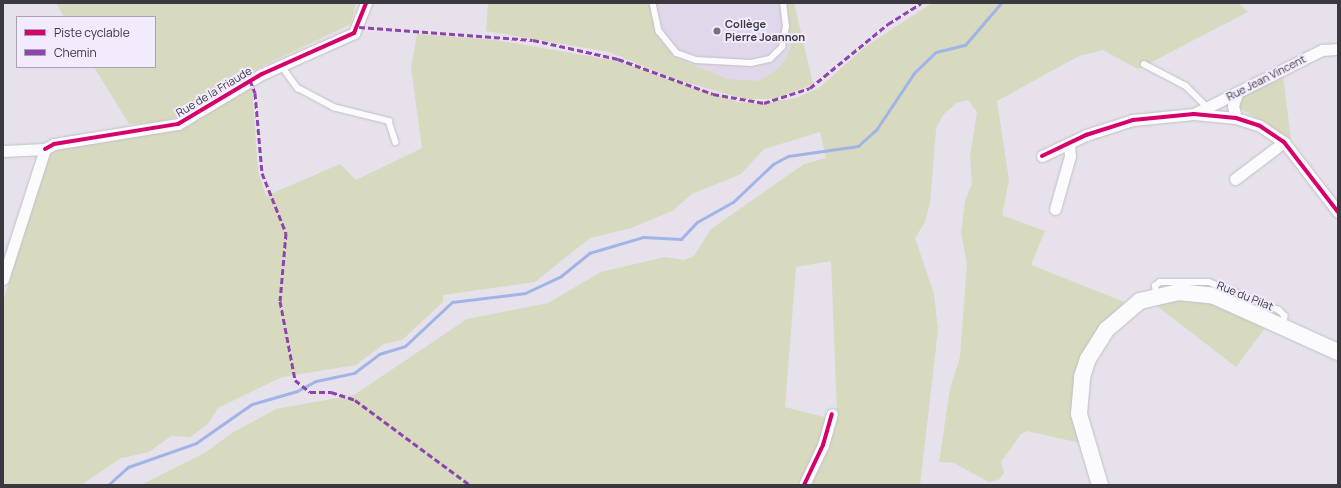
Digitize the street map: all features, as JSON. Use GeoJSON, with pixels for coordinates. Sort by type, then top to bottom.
{"type":"FeatureCollection","features":[{"type":"Feature","properties":{"kind":"main road","name":"Rue du Pilat"},"geometry":{"type":"LineString","coordinates":[[1100,485],[1079,414],[1082,377],[1095,346],[1117,317],[1134,304],[1156,295],[1196,292],[1214,296],[1284,326],[1338,352]]}},
{"type":"Feature","properties":{"kind":"street","name":"Rue de la Friaude"},"geometry":{"type":"LineString","coordinates":[[3,152],[45,149],[54,144],[178,124],[281,65],[354,32],[366,3]]}},
{"type":"Feature","properties":{"kind":"street","name":"Rue Jean Vincent"},"geometry":{"type":"LineString","coordinates":[[1194,114],[1322,50],[1338,49]]}},
{"type":"Feature","properties":{"kind":"street"},"geometry":{"type":"LineString","coordinates":[[1236,118],[1233,106],[1237,93]]}},
{"type":"Feature","properties":{"kind":"street"},"geometry":{"type":"LineString","coordinates":[[1042,156],[1069,143],[1133,120],[1194,114],[1236,118],[1260,126],[1284,142],[1338,212]]}},
{"type":"Feature","properties":{"kind":"street"},"geometry":{"type":"LineString","coordinates":[[1235,179],[1284,142]]}},
{"type":"Feature","properties":{"kind":"street"},"geometry":{"type":"LineString","coordinates":[[1055,209],[1070,156],[1069,143]]}},
{"type":"Feature","properties":{"kind":"street"},"geometry":{"type":"LineString","coordinates":[[3,279],[45,149]]}},
{"type":"Feature","properties":{"kind":"street"},"geometry":{"type":"LineString","coordinates":[[804,485],[823,445],[832,414]]}},
{"type":"Feature","properties":{"kind":"lane"},"geometry":{"type":"LineString","coordinates":[[653,3],[659,31],[678,53],[696,60],[751,64],[770,59],[782,47],[786,27],[783,3]]}},
{"type":"Feature","properties":{"kind":"lane"},"geometry":{"type":"LineString","coordinates":[[1144,64],[1186,86],[1207,107]]}},
{"type":"Feature","properties":{"kind":"lane"},"geometry":{"type":"LineString","coordinates":[[281,65],[298,88],[333,107],[389,121],[396,142]]}},
{"type":"Feature","properties":{"kind":"shaded area","name":"Collège Pierre Joannon"},"geometry":{"type":"Polygon","coordinates":[[[634,3],[794,3],[813,84],[774,99],[745,99],[674,79],[631,59],[634,3]]]}},
{"type":"Feature","properties":{"kind":"green space"},"geometry":{"type":"Polygon","coordinates":[[[56,3],[356,3],[351,24],[248,73],[190,113],[160,122],[129,124],[95,68],[156,68],[156,16],[63,16],[56,3]]]}},
{"type":"Feature","properties":{"kind":"green space"},"geometry":{"type":"Polygon","coordinates":[[[488,3],[650,3],[658,37],[674,57],[728,79],[758,81],[777,70],[786,59],[791,45],[788,10],[790,3],[794,3],[813,84],[774,99],[745,99],[674,79],[609,52],[486,31],[488,3]]]}},
{"type":"Feature","properties":{"kind":"green space"},"geometry":{"type":"Polygon","coordinates":[[[932,3],[1239,3],[1248,12],[1138,69],[1103,50],[1079,56],[997,101],[1009,180],[1002,215],[1045,231],[1031,265],[1127,303],[1087,350],[1081,443],[1027,431],[1021,434],[1001,462],[1004,472],[1000,479],[989,482],[954,463],[939,462],[950,389],[960,357],[967,264],[961,233],[965,201],[972,184],[970,156],[977,112],[968,100],[956,103],[943,115],[936,129],[930,203],[925,222],[915,238],[934,294],[938,330],[920,485],[807,485],[837,413],[831,261],[796,267],[785,407],[824,417],[828,424],[800,485],[141,485],[206,452],[232,433],[276,409],[354,395],[467,319],[548,303],[601,272],[665,257],[684,260],[694,256],[711,229],[804,164],[826,158],[820,132],[764,149],[741,174],[692,194],[672,211],[631,228],[590,238],[535,282],[443,295],[443,302],[402,340],[384,344],[356,365],[282,377],[218,408],[208,424],[190,437],[171,436],[149,452],[121,458],[81,485],[3,485],[3,302],[46,162],[53,151],[176,130],[247,87],[252,88],[258,171],[266,196],[340,164],[356,180],[422,148],[411,68],[417,34],[496,40],[617,61],[738,102],[761,104],[796,98],[819,88],[865,47],[932,3]]]}},
{"type":"Feature","properties":{"kind":"green space"},"geometry":{"type":"Polygon","coordinates":[[[1283,75],[1291,140],[1238,107],[1244,94],[1283,75]]]}},
{"type":"Feature","properties":{"kind":"green space"},"geometry":{"type":"Polygon","coordinates":[[[1168,299],[1213,300],[1268,324],[1236,367],[1153,303],[1168,299]]]}},
{"type":"Feature","properties":{"kind":"waterway"},"geometry":{"type":"LineString","coordinates":[[108,485],[128,467],[196,443],[252,404],[297,391],[316,381],[354,373],[379,354],[405,346],[452,302],[525,293],[561,276],[589,253],[643,237],[681,239],[697,222],[733,202],[773,164],[788,156],[858,146],[876,130],[914,73],[936,52],[965,45],[1001,3]]}},
{"type":"Feature","properties":{"kind":"marked path"},"geometry":{"type":"LineString","coordinates":[[359,27],[533,40],[618,59],[713,94],[764,103],[810,88],[888,24],[921,3]]}},
{"type":"Feature","properties":{"kind":"marked path"},"geometry":{"type":"LineString","coordinates":[[250,80],[255,93],[262,173],[286,233],[280,301],[295,380],[310,392],[331,392],[355,400],[470,485]]}},
{"type":"Feature","properties":{"kind":"cycle path"},"geometry":{"type":"LineString","coordinates":[[45,149],[54,144],[178,124],[262,74],[354,33],[366,3]]}},
{"type":"Feature","properties":{"kind":"cycle path"},"geometry":{"type":"LineString","coordinates":[[1042,156],[1086,135],[1133,120],[1194,114],[1236,118],[1260,126],[1284,142],[1338,212]]}},
{"type":"Feature","properties":{"kind":"cycle path"},"geometry":{"type":"LineString","coordinates":[[804,485],[823,445],[832,414]]}},
{"type":"Feature","properties":{"kind":"place","name":"Collège Pierre Joannon"},"geometry":{"type":"Point","coordinates":[717,31]}}]}
